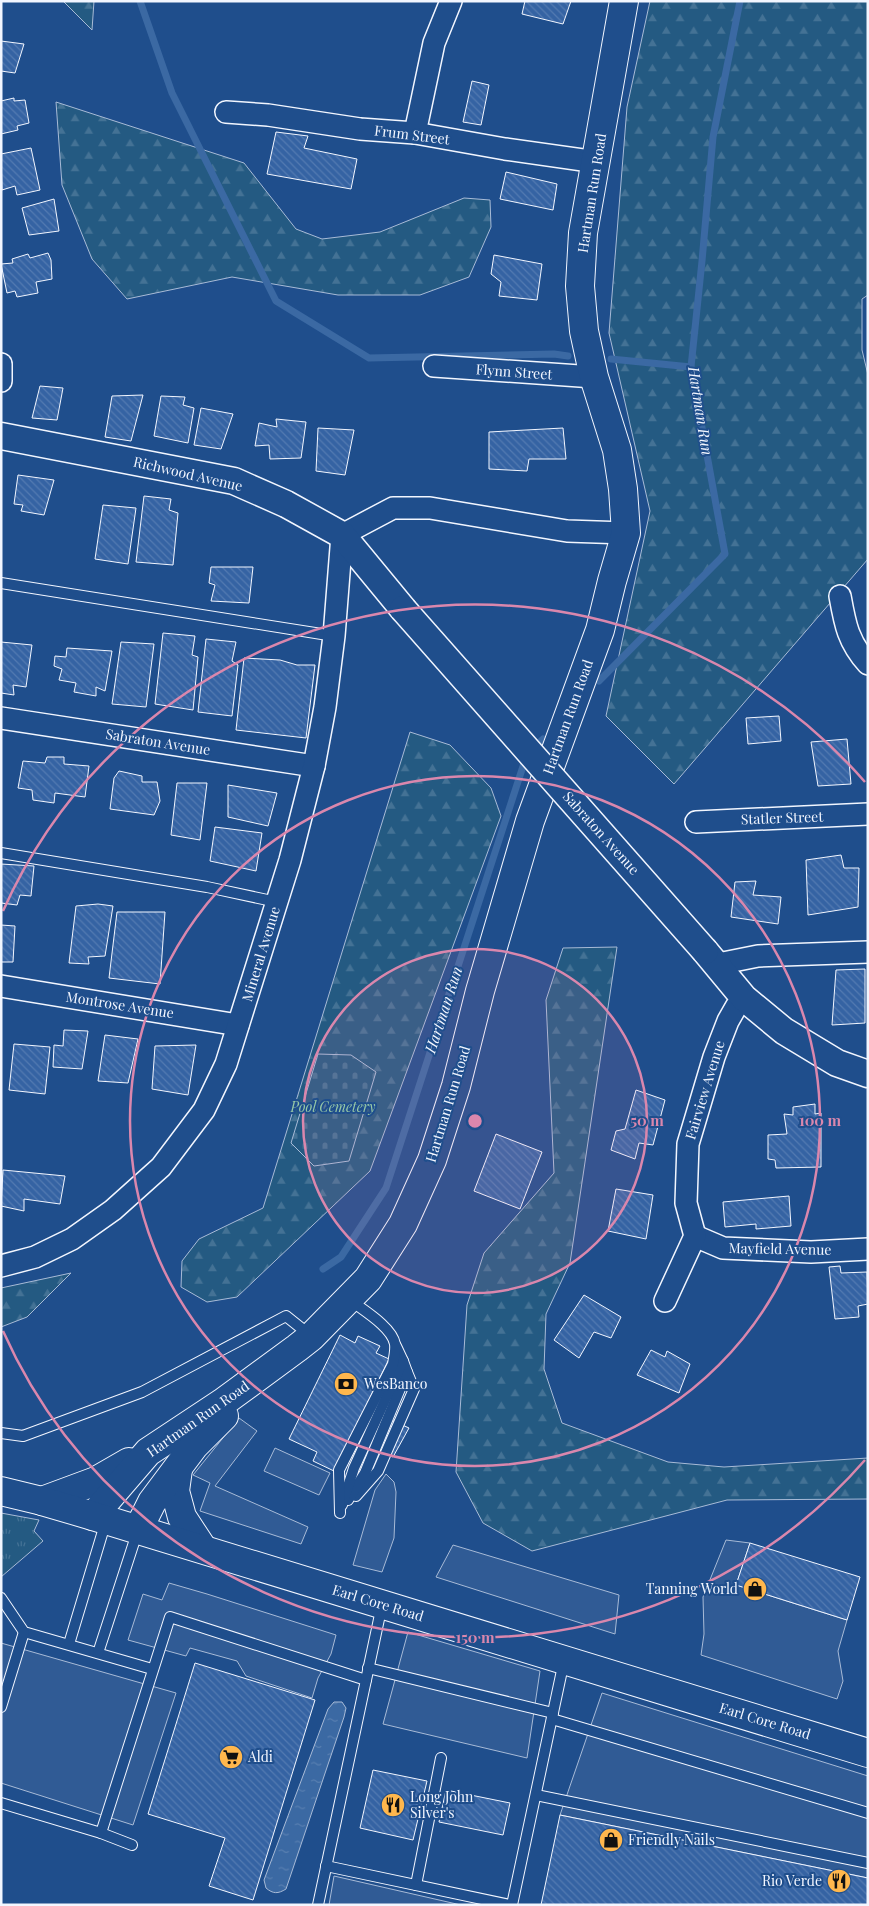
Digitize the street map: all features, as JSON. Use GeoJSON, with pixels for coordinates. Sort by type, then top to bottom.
{"type":"FeatureCollection","features":[{"type":"Feature","properties":{"kind":"main road","name":"Hartman Run Road"},"geometry":{"type":"LineString","coordinates":[[100,1518],[148,1452],[222,1403],[312,1337],[368,1279],[403,1224],[432,1160],[456,1086],[480,991],[530,821],[600,630],[626,533],[624,489],[617,450],[594,377],[584,331],[580,286],[584,234],[624,1]]}},
{"type":"Feature","properties":{"kind":"main road","name":"Hartman Run Road"},"geometry":{"type":"LineString","coordinates":[[138,1530],[152,1502],[194,1446],[268,1370]]}},
{"type":"Feature","properties":{"kind":"main road"},"geometry":{"type":"LineString","coordinates":[[42,1501],[96,1481],[148,1452]]}},
{"type":"Feature","properties":{"kind":"main road"},"geometry":{"type":"LineString","coordinates":[[178,1469],[175,1491],[182,1517],[202,1549]]}},
{"type":"Feature","properties":{"kind":"main road","name":"Earl Core Road"},"geometry":{"type":"LineString","coordinates":[[1,1491],[100,1518],[868,1753]]}},
{"type":"Feature","properties":{"kind":"street"},"geometry":{"type":"LineString","coordinates":[[415,133],[434,43],[451,1]]}},
{"type":"Feature","properties":{"kind":"street","name":"Frum Street"},"geometry":{"type":"LineString","coordinates":[[226,112],[268,115],[360,130],[415,133],[505,149],[597,162]]}},
{"type":"Feature","properties":{"kind":"street"},"geometry":{"type":"LineString","coordinates":[[1,364],[1,381]]}},
{"type":"Feature","properties":{"kind":"street","name":"Flynn Street"},"geometry":{"type":"LineString","coordinates":[[434,366],[594,377]]}},
{"type":"Feature","properties":{"kind":"street","name":"Richwood Avenue"},"geometry":{"type":"LineString","coordinates":[[1,436],[234,481],[286,504],[342,535]]}},
{"type":"Feature","properties":{"kind":"street"},"geometry":{"type":"LineString","coordinates":[[342,535],[394,508],[430,508],[567,531],[626,533]]}},
{"type":"Feature","properties":{"kind":"street","name":"Sabraton Avenue"},"geometry":{"type":"LineString","coordinates":[[342,535],[403,610],[712,958],[744,998],[784,1031],[837,1063],[868,1074]]}},
{"type":"Feature","properties":{"kind":"street","name":"Mineral Avenue"},"geometry":{"type":"LineString","coordinates":[[1,1266],[35,1257],[72,1239],[113,1210],[161,1167],[204,1110],[226,1064],[305,808],[326,707],[342,535]]}},
{"type":"Feature","properties":{"kind":"street"},"geometry":{"type":"LineString","coordinates":[[840,596],[845,626],[855,649],[868,664]]}},
{"type":"Feature","properties":{"kind":"street","name":"Sabraton Avenue"},"geometry":{"type":"LineString","coordinates":[[1,718],[314,766]]}},
{"type":"Feature","properties":{"kind":"street","name":"Statler Street"},"geometry":{"type":"LineString","coordinates":[[696,822],[868,814]]}},
{"type":"Feature","properties":{"kind":"street"},"geometry":{"type":"LineString","coordinates":[[712,958],[868,952]]}},
{"type":"Feature","properties":{"kind":"street","name":"Montrose Avenue"},"geometry":{"type":"LineString","coordinates":[[1,986],[238,1025]]}},
{"type":"Feature","properties":{"kind":"street","name":"Fairview Avenue"},"geometry":{"type":"LineString","coordinates":[[695,1236],[686,1203],[688,1144],[714,1058],[728,1021],[744,998]]}},
{"type":"Feature","properties":{"kind":"street"},"geometry":{"type":"LineString","coordinates":[[664,1301],[695,1236]]}},
{"type":"Feature","properties":{"kind":"street","name":"Mayfield Avenue"},"geometry":{"type":"LineString","coordinates":[[695,1236],[723,1248],[811,1252],[868,1249]]}},
{"type":"Feature","properties":{"kind":"lane"},"geometry":{"type":"LineString","coordinates":[[1,583],[334,636]]}},
{"type":"Feature","properties":{"kind":"lane"},"geometry":{"type":"LineString","coordinates":[[1,853],[207,887],[277,902]]}},
{"type":"Feature","properties":{"kind":"lane"},"geometry":{"type":"LineString","coordinates":[[340,1513],[365,1473],[407,1372],[395,1343],[384,1326],[348,1299]]}},
{"type":"Feature","properties":{"kind":"lane"},"geometry":{"type":"LineString","coordinates":[[1,1434],[23,1436],[142,1392],[286,1316],[312,1337]]}},
{"type":"Feature","properties":{"kind":"lane"},"geometry":{"type":"LineString","coordinates":[[340,1513],[339,1470],[392,1364],[395,1343]]}},
{"type":"Feature","properties":{"kind":"lane"},"geometry":{"type":"LineString","coordinates":[[340,1513],[354,1468],[403,1361]]}},
{"type":"Feature","properties":{"kind":"lane"},"geometry":{"type":"LineString","coordinates":[[68,1644],[100,1518]]}},
{"type":"Feature","properties":{"kind":"lane"},"geometry":{"type":"LineString","coordinates":[[98,1653],[138,1530]]}},
{"type":"Feature","properties":{"kind":"lane"},"geometry":{"type":"LineString","coordinates":[[1,1598],[24,1632],[152,1670]]}},
{"type":"Feature","properties":{"kind":"lane"},"geometry":{"type":"LineString","coordinates":[[318,1905],[382,1604]]}},
{"type":"Feature","properties":{"kind":"lane"},"geometry":{"type":"LineString","coordinates":[[101,1833],[170,1618],[366,1680]]}},
{"type":"Feature","properties":{"kind":"lane"},"geometry":{"type":"LineString","coordinates":[[1,1707],[24,1632]]}},
{"type":"Feature","properties":{"kind":"lane"},"geometry":{"type":"LineString","coordinates":[[326,1866],[511,1905],[564,1660]]}},
{"type":"Feature","properties":{"kind":"lane"},"geometry":{"type":"LineString","coordinates":[[368,1668],[552,1716],[868,1813]]}},
{"type":"Feature","properties":{"kind":"lane"},"geometry":{"type":"LineString","coordinates":[[416,1885],[441,1758]]}},
{"type":"Feature","properties":{"kind":"lane"},"geometry":{"type":"LineString","coordinates":[[536,1795],[868,1863]]}},
{"type":"Feature","properties":{"kind":"lane"},"geometry":{"type":"LineString","coordinates":[[1,1804],[101,1833],[132,1845]]}},
{"type":"Feature","properties":{"kind":"green space"},"geometry":{"type":"Polygon","coordinates":[[[63,1],[94,1],[92,30],[63,1]]]}},
{"type":"Feature","properties":{"kind":"green space"},"geometry":{"type":"Polygon","coordinates":[[[650,1],[868,1],[868,295],[862,299],[862,350],[868,375],[868,559],[674,784],[606,716],[650,511],[609,333],[627,107],[650,1]]]}},
{"type":"Feature","properties":{"kind":"green space"},"geometry":{"type":"Polygon","coordinates":[[[56,102],[244,163],[296,229],[322,239],[380,232],[464,198],[490,200],[491,227],[469,277],[420,295],[338,295],[232,277],[127,299],[92,259],[62,185],[56,102]]]}},
{"type":"Feature","properties":{"kind":"green space"},"geometry":{"type":"Polygon","coordinates":[[[410,732],[450,745],[491,788],[501,816],[370,1171],[237,1297],[207,1302],[181,1287],[182,1261],[199,1239],[263,1208],[410,732]]]}},
{"type":"Feature","properties":{"kind":"green space"},"geometry":{"type":"Polygon","coordinates":[[[617,947],[570,1263],[546,1314],[544,1369],[562,1423],[668,1462],[724,1467],[868,1458],[868,1499],[727,1500],[532,1551],[483,1523],[456,1472],[467,1305],[484,1253],[554,1173],[546,1000],[563,948],[617,947]]]}},
{"type":"Feature","properties":{"kind":"green space","name":"Pool Cemetery"},"geometry":{"type":"Polygon","coordinates":[[[318,1054],[351,1055],[376,1072],[349,1161],[314,1166],[291,1143],[318,1054]]]}},
{"type":"Feature","properties":{"kind":"green space"},"geometry":{"type":"Polygon","coordinates":[[[71,1273],[27,1317],[1,1327],[1,1288],[71,1273]]]}},
{"type":"Feature","properties":{"kind":"green space"},"geometry":{"type":"Polygon","coordinates":[[[1,1513],[39,1520],[34,1531],[43,1541],[1,1577],[1,1513]]]}},
{"type":"Feature","properties":{"kind":"shaded area"},"geometry":{"type":"Polygon","coordinates":[[[239,1418],[257,1431],[215,1486],[308,1527],[301,1544],[200,1511],[210,1483],[193,1475],[239,1418]]]}},
{"type":"Feature","properties":{"kind":"shaded area"},"geometry":{"type":"Polygon","coordinates":[[[275,1448],[330,1473],[319,1495],[264,1471],[275,1448]]]}},
{"type":"Feature","properties":{"kind":"shaded area"},"geometry":{"type":"Polygon","coordinates":[[[386,1474],[394,1482],[396,1492],[394,1538],[382,1572],[353,1565],[375,1490],[386,1474]]]}},
{"type":"Feature","properties":{"kind":"shaded area"},"geometry":{"type":"Polygon","coordinates":[[[726,1540],[750,1543],[736,1585],[847,1620],[838,1651],[843,1681],[837,1699],[701,1655],[704,1634],[703,1597],[726,1540]]]}},
{"type":"Feature","properties":{"kind":"shaded area"},"geometry":{"type":"Polygon","coordinates":[[[453,1545],[619,1595],[615,1634],[436,1577],[453,1545]]]}},
{"type":"Feature","properties":{"kind":"shaded area"},"geometry":{"type":"Polygon","coordinates":[[[169,1583],[336,1635],[331,1654],[318,1678],[312,1698],[246,1676],[237,1661],[190,1648],[186,1656],[128,1640],[143,1594],[162,1600],[169,1583]]]}},
{"type":"Feature","properties":{"kind":"shaded area"},"geometry":{"type":"Polygon","coordinates":[[[408,1632],[540,1671],[527,1758],[383,1724],[408,1632]]]}},
{"type":"Feature","properties":{"kind":"shaded area"},"geometry":{"type":"Polygon","coordinates":[[[1,1643],[176,1693],[133,1825],[1,1783],[1,1643]]]}},
{"type":"Feature","properties":{"kind":"shaded area"},"geometry":{"type":"Polygon","coordinates":[[[602,1693],[868,1776],[868,1878],[560,1815],[602,1693]]]}},
{"type":"Feature","properties":{"kind":"shaded area"},"geometry":{"type":"Polygon","coordinates":[[[334,1876],[461,1905],[329,1905],[334,1876]]]}},
{"type":"Feature","properties":{"kind":"water"},"geometry":{"type":"Polygon","coordinates":[[[334,1702],[342,1702],[346,1708],[344,1717],[286,1889],[280,1892],[273,1892],[266,1888],[264,1880],[328,1709],[334,1702]]]}},
{"type":"Feature","properties":{"kind":"building"},"geometry":{"type":"Polygon","coordinates":[[[525,1],[571,1],[563,24],[522,14],[525,1]]]}},
{"type":"Feature","properties":{"kind":"building"},"geometry":{"type":"Polygon","coordinates":[[[1,41],[24,44],[15,73],[1,71],[1,41]]]}},
{"type":"Feature","properties":{"kind":"building"},"geometry":{"type":"Polygon","coordinates":[[[472,81],[489,85],[481,125],[463,122],[472,81]]]}},
{"type":"Feature","properties":{"kind":"building"},"geometry":{"type":"Polygon","coordinates":[[[14,98],[14,101],[25,100],[29,123],[17,126],[18,130],[1,134],[1,101],[14,98]]]}},
{"type":"Feature","properties":{"kind":"building"},"geometry":{"type":"Polygon","coordinates":[[[276,132],[308,136],[304,148],[357,159],[351,189],[267,174],[276,132]]]}},
{"type":"Feature","properties":{"kind":"building"},"geometry":{"type":"Polygon","coordinates":[[[31,148],[40,190],[17,195],[15,186],[2,190],[1,154],[31,148]]]}},
{"type":"Feature","properties":{"kind":"building"},"geometry":{"type":"Polygon","coordinates":[[[506,172],[557,184],[553,210],[500,199],[506,172]]]}},
{"type":"Feature","properties":{"kind":"building"},"geometry":{"type":"Polygon","coordinates":[[[54,199],[59,231],[29,235],[22,208],[54,199]]]}},
{"type":"Feature","properties":{"kind":"building"},"geometry":{"type":"Polygon","coordinates":[[[48,253],[51,260],[52,279],[36,282],[38,293],[17,297],[15,291],[7,293],[1,264],[13,263],[12,259],[28,254],[30,258],[48,253]]]}},
{"type":"Feature","properties":{"kind":"building"},"geometry":{"type":"Polygon","coordinates":[[[494,255],[542,264],[537,300],[499,296],[501,282],[491,274],[494,255]]]}},
{"type":"Feature","properties":{"kind":"building"},"geometry":{"type":"Polygon","coordinates":[[[40,386],[63,388],[57,420],[32,418],[40,386]]]}},
{"type":"Feature","properties":{"kind":"building"},"geometry":{"type":"Polygon","coordinates":[[[143,395],[131,441],[105,437],[112,396],[143,395]]]}},
{"type":"Feature","properties":{"kind":"building"},"geometry":{"type":"Polygon","coordinates":[[[161,396],[185,397],[183,405],[194,408],[188,443],[154,436],[161,396]]]}},
{"type":"Feature","properties":{"kind":"building"},"geometry":{"type":"Polygon","coordinates":[[[201,408],[233,414],[221,449],[194,445],[201,408]]]}},
{"type":"Feature","properties":{"kind":"building"},"geometry":{"type":"Polygon","coordinates":[[[276,419],[306,422],[301,458],[270,459],[269,445],[255,446],[259,423],[277,427],[276,419]]]}},
{"type":"Feature","properties":{"kind":"building"},"geometry":{"type":"Polygon","coordinates":[[[318,428],[354,430],[345,475],[316,471],[318,428]]]}},
{"type":"Feature","properties":{"kind":"building"},"geometry":{"type":"Polygon","coordinates":[[[563,428],[566,459],[529,459],[527,471],[489,469],[489,432],[563,428]]]}},
{"type":"Feature","properties":{"kind":"building"},"geometry":{"type":"Polygon","coordinates":[[[18,475],[54,480],[44,515],[21,511],[23,505],[14,504],[18,475]]]}},
{"type":"Feature","properties":{"kind":"building"},"geometry":{"type":"Polygon","coordinates":[[[144,496],[171,499],[169,510],[178,513],[173,565],[136,562],[144,496]]]}},
{"type":"Feature","properties":{"kind":"building"},"geometry":{"type":"Polygon","coordinates":[[[103,505],[136,508],[128,564],[95,559],[103,505]]]}},
{"type":"Feature","properties":{"kind":"building"},"geometry":{"type":"Polygon","coordinates":[[[211,567],[253,567],[249,603],[211,601],[215,585],[209,583],[211,567]]]}},
{"type":"Feature","properties":{"kind":"building"},"geometry":{"type":"Polygon","coordinates":[[[163,633],[195,636],[192,655],[198,657],[193,710],[155,704],[163,633]]]}},
{"type":"Feature","properties":{"kind":"building"},"geometry":{"type":"Polygon","coordinates":[[[206,639],[236,642],[232,661],[238,665],[232,716],[198,712],[206,639]]]}},
{"type":"Feature","properties":{"kind":"building"},"geometry":{"type":"Polygon","coordinates":[[[1,642],[32,645],[26,687],[13,685],[14,695],[1,693],[1,642]]]}},
{"type":"Feature","properties":{"kind":"building"},"geometry":{"type":"Polygon","coordinates":[[[121,642],[154,644],[146,707],[112,704],[121,642]]]}},
{"type":"Feature","properties":{"kind":"building"},"geometry":{"type":"Polygon","coordinates":[[[67,648],[112,651],[105,691],[96,687],[96,696],[74,692],[76,683],[59,680],[62,669],[54,666],[55,656],[66,657],[67,648]]]}},
{"type":"Feature","properties":{"kind":"building"},"geometry":{"type":"Polygon","coordinates":[[[244,658],[280,660],[297,665],[315,665],[306,738],[236,730],[244,658]]]}},
{"type":"Feature","properties":{"kind":"building"},"geometry":{"type":"Polygon","coordinates":[[[779,716],[781,741],[748,744],[746,718],[779,716]]]}},
{"type":"Feature","properties":{"kind":"building"},"geometry":{"type":"Polygon","coordinates":[[[847,739],[851,784],[818,786],[811,742],[847,739]]]}},
{"type":"Feature","properties":{"kind":"building"},"geometry":{"type":"Polygon","coordinates":[[[47,757],[64,757],[64,764],[89,766],[85,797],[55,793],[54,803],[33,800],[32,790],[18,788],[23,761],[45,763],[47,757]]]}},
{"type":"Feature","properties":{"kind":"building"},"geometry":{"type":"Polygon","coordinates":[[[119,771],[142,776],[142,782],[157,782],[160,801],[154,815],[110,809],[114,778],[119,771]]]}},
{"type":"Feature","properties":{"kind":"building"},"geometry":{"type":"Polygon","coordinates":[[[177,783],[207,783],[200,840],[171,835],[177,783]]]}},
{"type":"Feature","properties":{"kind":"building"},"geometry":{"type":"Polygon","coordinates":[[[228,785],[277,793],[268,826],[228,817],[228,785]]]}},
{"type":"Feature","properties":{"kind":"building"},"geometry":{"type":"Polygon","coordinates":[[[215,827],[262,833],[256,871],[210,861],[215,827]]]}},
{"type":"Feature","properties":{"kind":"building"},"geometry":{"type":"Polygon","coordinates":[[[841,855],[844,868],[859,868],[858,907],[808,915],[806,860],[841,855]]]}},
{"type":"Feature","properties":{"kind":"building"},"geometry":{"type":"Polygon","coordinates":[[[1,864],[34,866],[31,896],[20,895],[17,905],[1,903],[1,864]]]}},
{"type":"Feature","properties":{"kind":"building"},"geometry":{"type":"Polygon","coordinates":[[[756,881],[753,895],[781,897],[778,924],[731,917],[735,882],[756,881]]]}},
{"type":"Feature","properties":{"kind":"building"},"geometry":{"type":"Polygon","coordinates":[[[98,904],[113,906],[105,956],[88,957],[89,964],[69,963],[76,906],[98,904]]]}},
{"type":"Feature","properties":{"kind":"building"},"geometry":{"type":"Polygon","coordinates":[[[117,912],[165,912],[160,984],[109,978],[117,912]]]}},
{"type":"Feature","properties":{"kind":"building"},"geometry":{"type":"Polygon","coordinates":[[[1,925],[15,926],[13,962],[1,962],[1,925]]]}},
{"type":"Feature","properties":{"kind":"building"},"geometry":{"type":"Polygon","coordinates":[[[865,969],[865,1023],[832,1025],[836,970],[865,969]]]}},
{"type":"Feature","properties":{"kind":"building"},"geometry":{"type":"Polygon","coordinates":[[[64,1030],[88,1031],[82,1069],[53,1067],[54,1045],[63,1046],[64,1030]]]}},
{"type":"Feature","properties":{"kind":"building"},"geometry":{"type":"Polygon","coordinates":[[[105,1035],[138,1039],[128,1083],[98,1081],[105,1035]]]}},
{"type":"Feature","properties":{"kind":"building"},"geometry":{"type":"Polygon","coordinates":[[[14,1044],[50,1047],[45,1094],[9,1090],[14,1044]]]}},
{"type":"Feature","properties":{"kind":"building"},"geometry":{"type":"Polygon","coordinates":[[[196,1045],[188,1095],[152,1089],[155,1046],[196,1045]]]}},
{"type":"Feature","properties":{"kind":"building"},"geometry":{"type":"Polygon","coordinates":[[[636,1090],[665,1100],[653,1145],[639,1143],[635,1159],[611,1150],[616,1131],[625,1129],[636,1090]]]}},
{"type":"Feature","properties":{"kind":"building"},"geometry":{"type":"Polygon","coordinates":[[[815,1104],[815,1114],[821,1113],[821,1167],[776,1168],[775,1160],[768,1159],[768,1135],[787,1134],[784,1114],[793,1115],[793,1107],[815,1104]]]}},
{"type":"Feature","properties":{"kind":"building"},"geometry":{"type":"Polygon","coordinates":[[[496,1134],[542,1152],[520,1209],[474,1191],[496,1134]]]}},
{"type":"Feature","properties":{"kind":"building"},"geometry":{"type":"Polygon","coordinates":[[[3,1170],[65,1176],[60,1204],[24,1199],[24,1211],[1,1206],[3,1170]]]}},
{"type":"Feature","properties":{"kind":"building"},"geometry":{"type":"Polygon","coordinates":[[[616,1189],[653,1195],[646,1239],[608,1231],[616,1189]]]}},
{"type":"Feature","properties":{"kind":"building"},"geometry":{"type":"Polygon","coordinates":[[[789,1196],[791,1226],[756,1229],[756,1224],[725,1227],[723,1202],[789,1196]]]}},
{"type":"Feature","properties":{"kind":"building"},"geometry":{"type":"Polygon","coordinates":[[[840,1266],[841,1273],[867,1272],[868,1304],[858,1306],[859,1317],[835,1319],[829,1267],[840,1266]]]}},
{"type":"Feature","properties":{"kind":"building"},"geometry":{"type":"Polygon","coordinates":[[[584,1295],[621,1317],[611,1338],[594,1332],[579,1358],[554,1340],[584,1295]]]}},
{"type":"Feature","properties":{"kind":"building","name":"WesBanco"},"geometry":{"type":"Polygon","coordinates":[[[340,1335],[355,1343],[358,1336],[380,1346],[376,1353],[389,1359],[365,1408],[409,1428],[393,1457],[352,1435],[334,1471],[313,1461],[317,1452],[289,1439],[340,1335]]]}},
{"type":"Feature","properties":{"kind":"building"},"geometry":{"type":"Polygon","coordinates":[[[651,1350],[665,1357],[667,1351],[690,1364],[679,1393],[637,1375],[651,1350]]]}},
{"type":"Feature","properties":{"kind":"building"},"geometry":{"type":"Polygon","coordinates":[[[750,1543],[860,1577],[847,1620],[736,1585],[750,1543]]]}},
{"type":"Feature","properties":{"kind":"building","name":"Aldi"},"geometry":{"type":"Polygon","coordinates":[[[195,1663],[315,1700],[253,1900],[209,1886],[225,1838],[148,1814],[195,1663]]]}},
{"type":"Feature","properties":{"kind":"building","name":"Long John Silver's"},"geometry":{"type":"Polygon","coordinates":[[[373,1770],[427,1781],[413,1840],[360,1828],[373,1770]]]}},
{"type":"Feature","properties":{"kind":"building"},"geometry":{"type":"Polygon","coordinates":[[[446,1790],[510,1803],[503,1835],[439,1822],[446,1790]]]}},
{"type":"Feature","properties":{"kind":"building"},"geometry":{"type":"Polygon","coordinates":[[[560,1815],[868,1878],[868,1905],[541,1905],[560,1815]]]}},
{"type":"Feature","properties":{"kind":"waterway"},"geometry":{"type":"LineString","coordinates":[[140,1],[172,93],[276,301],[369,358],[554,354],[568,356]]}},
{"type":"Feature","properties":{"kind":"waterway","name":"Hartman Run"},"geometry":{"type":"LineString","coordinates":[[599,681],[725,554],[691,367],[713,137],[740,1]]}},
{"type":"Feature","properties":{"kind":"waterway"},"geometry":{"type":"LineString","coordinates":[[611,359],[691,367]]}},
{"type":"Feature","properties":{"kind":"waterway","name":"Hartman Run"},"geometry":{"type":"LineString","coordinates":[[532,749],[543,739]]}},
{"type":"Feature","properties":{"kind":"waterway","name":"Hartman Run"},"geometry":{"type":"LineString","coordinates":[[323,1269],[341,1257],[386,1188],[526,757]]}},
{"type":"Feature","properties":{"kind":"place","name":"WesBanco"},"geometry":{"type":"Point","coordinates":[346,1384]}},
{"type":"Feature","properties":{"kind":"place","name":"Tanning World"},"geometry":{"type":"Point","coordinates":[755,1589]}},
{"type":"Feature","properties":{"kind":"place","name":"Aldi"},"geometry":{"type":"Point","coordinates":[231,1757]}},
{"type":"Feature","properties":{"kind":"place","name":"Long John Silver's"},"geometry":{"type":"Point","coordinates":[393,1805]}},
{"type":"Feature","properties":{"kind":"place","name":"Friendly Nails"},"geometry":{"type":"Point","coordinates":[611,1840]}},
{"type":"Feature","properties":{"kind":"place","name":"Rio Verde"},"geometry":{"type":"Point","coordinates":[839,1881]}}]}
